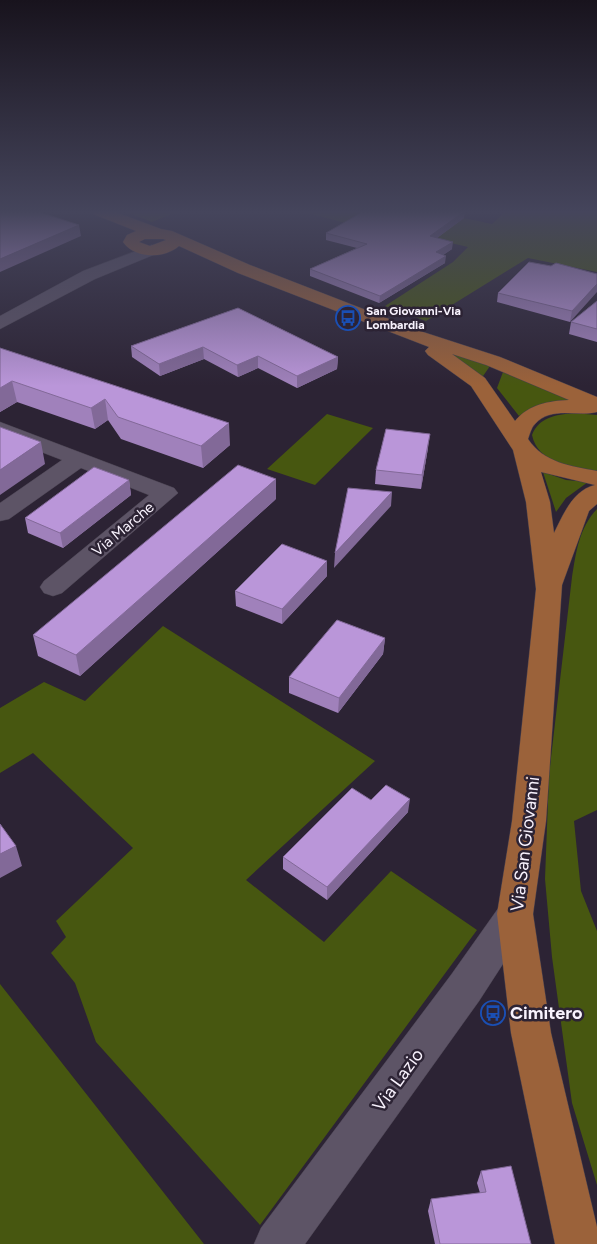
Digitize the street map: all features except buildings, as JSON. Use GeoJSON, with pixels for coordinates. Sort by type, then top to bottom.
{"type":"FeatureCollection","features":[{"type":"Feature","properties":{"kind":"main road","name":"Via San Giovanni"},"geometry":{"type":"LineString","coordinates":[[247,269],[413,336],[500,364],[597,406]]}},
{"type":"Feature","properties":{"kind":"main road","name":"Via San Giovanni"},"geometry":{"type":"LineString","coordinates":[[413,336],[478,382],[521,444],[538,502],[548,589],[529,821],[515,914],[531,1033],[578,1244]]}},
{"type":"Feature","properties":{"kind":"main road"},"geometry":{"type":"LineString","coordinates":[[485,392],[500,364]]}},
{"type":"Feature","properties":{"kind":"main road"},"geometry":{"type":"LineString","coordinates":[[597,406],[570,405],[548,408],[531,415],[520,425],[521,444],[537,461],[556,470],[597,478]]}},
{"type":"Feature","properties":{"kind":"main road","name":"Via San Giovanni"},"geometry":{"type":"LineString","coordinates":[[548,589],[566,535],[578,508],[597,492]]}},
{"type":"Feature","properties":{"kind":"street"},"geometry":{"type":"LineString","coordinates":[[89,275],[97,269]]}},
{"type":"Feature","properties":{"kind":"street"},"geometry":{"type":"LineString","coordinates":[[0,323],[102,269]]}},
{"type":"Feature","properties":{"kind":"street","name":"Via Marche"},"geometry":{"type":"LineString","coordinates":[[0,428],[166,493],[53,587]]}},
{"type":"Feature","properties":{"kind":"street"},"geometry":{"type":"LineString","coordinates":[[0,514],[80,459]]}},
{"type":"Feature","properties":{"kind":"street","name":"Via Lazio"},"geometry":{"type":"LineString","coordinates":[[278,1244],[466,988],[515,914]]}},
{"type":"Feature","properties":{"kind":"green space"},"geometry":{"type":"Polygon","coordinates":[[[442,269],[510,269],[426,321],[385,306],[442,269]]]}},
{"type":"Feature","properties":{"kind":"green space"},"geometry":{"type":"Polygon","coordinates":[[[582,269],[597,269],[597,272],[582,269]]]}},
{"type":"Feature","properties":{"kind":"green space"},"geometry":{"type":"Polygon","coordinates":[[[438,346],[490,366],[481,379],[438,346]]]}},
{"type":"Feature","properties":{"kind":"green space"},"geometry":{"type":"Polygon","coordinates":[[[503,372],[580,401],[530,409],[519,416],[497,388],[503,372]]]}},
{"type":"Feature","properties":{"kind":"green space"},"geometry":{"type":"Polygon","coordinates":[[[573,413],[597,415],[597,471],[577,469],[557,463],[541,452],[535,444],[532,435],[539,424],[554,416],[573,413]]]}},
{"type":"Feature","properties":{"kind":"green space"},"geometry":{"type":"Polygon","coordinates":[[[327,414],[373,428],[315,485],[267,469],[327,414]]]}},
{"type":"Feature","properties":{"kind":"green space"},"geometry":{"type":"Polygon","coordinates":[[[543,472],[566,480],[588,482],[566,498],[556,512],[543,472]]]}},
{"type":"Feature","properties":{"kind":"green space"},"geometry":{"type":"Polygon","coordinates":[[[597,509],[597,810],[574,821],[581,891],[597,931],[597,1185],[572,1103],[552,957],[545,879],[549,775],[572,577],[582,532],[597,509]]]}},
{"type":"Feature","properties":{"kind":"green space"},"geometry":{"type":"Polygon","coordinates":[[[163,626],[375,761],[246,880],[324,942],[391,871],[477,930],[260,1225],[96,1042],[75,983],[51,953],[66,937],[56,921],[133,848],[33,753],[0,773],[0,708],[44,682],[85,701],[163,626]]]}},
{"type":"Feature","properties":{"kind":"green space"},"geometry":{"type":"Polygon","coordinates":[[[0,984],[204,1244],[0,1244],[0,984]]]}},
{"type":"Feature","properties":{"kind":"place","name":"San Giovanni-Via Lombardia"},"geometry":{"type":"Point","coordinates":[348,318]}},
{"type":"Feature","properties":{"kind":"place","name":"Cimitero"},"geometry":{"type":"Point","coordinates":[493,1013]}}]}
